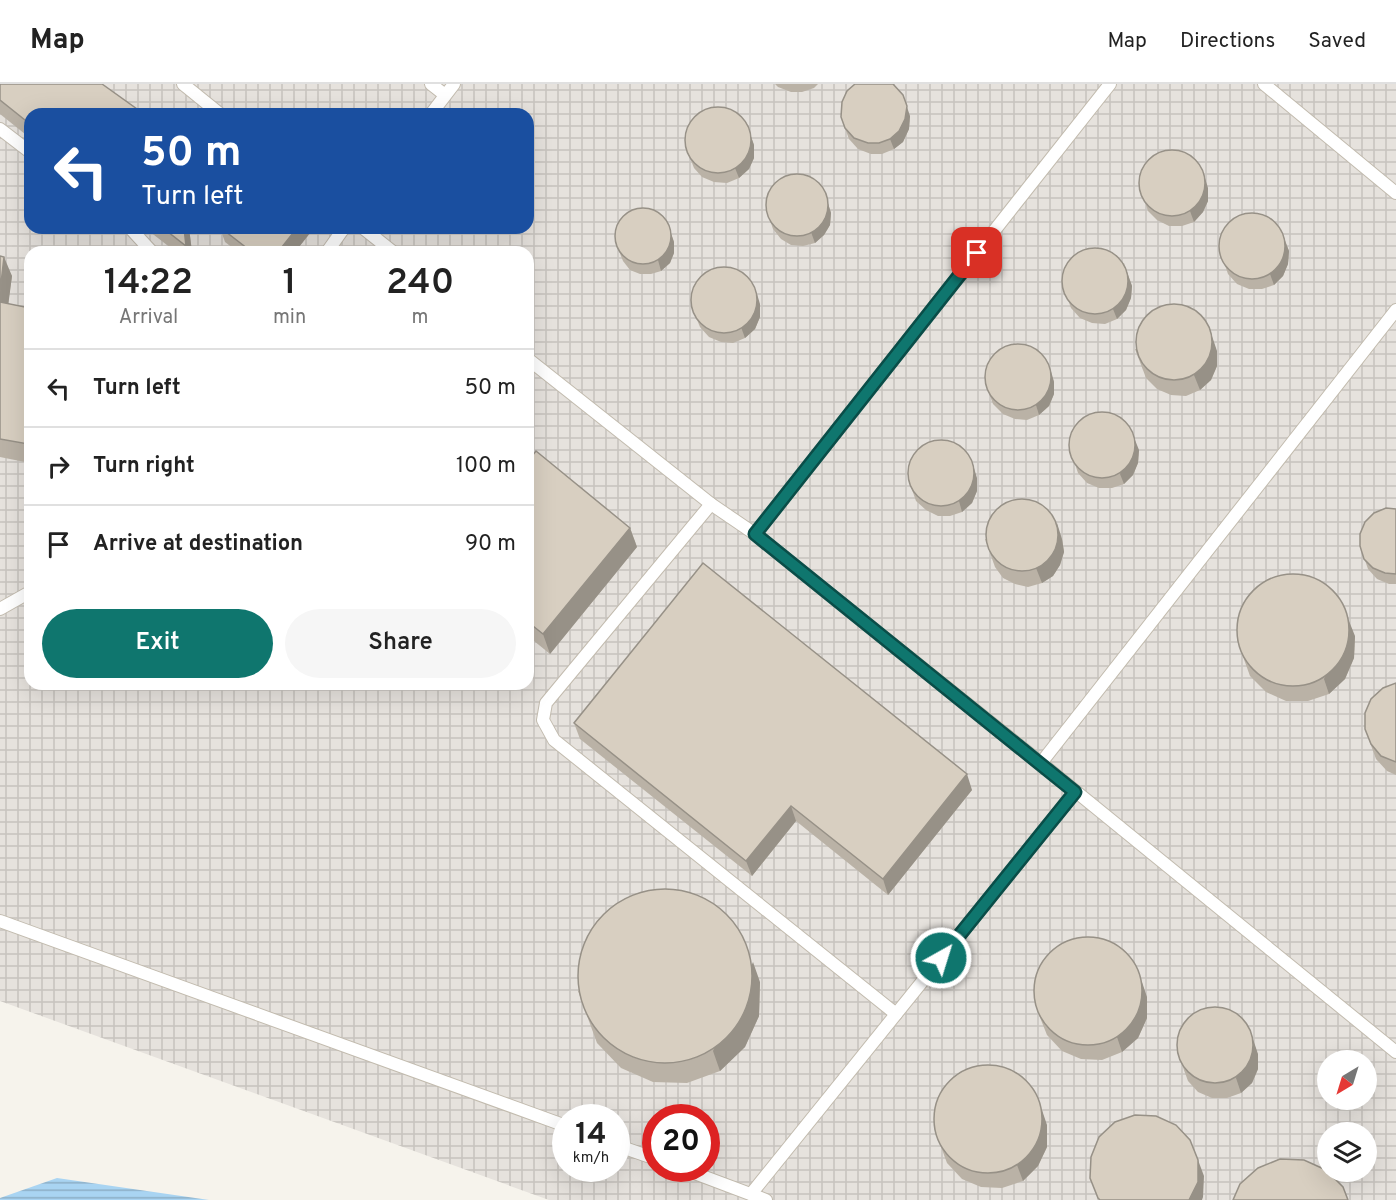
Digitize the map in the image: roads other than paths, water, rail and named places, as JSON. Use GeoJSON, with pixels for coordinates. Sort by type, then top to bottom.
{"type":"FeatureCollection","features":[{"type":"Feature","properties":{"kind":"lane"},"geometry":{"type":"LineString","coordinates":[[183,84],[213,108]]}},
{"type":"Feature","properties":{"kind":"lane"},"geometry":{"type":"LineString","coordinates":[[431,84],[445,95]]}},
{"type":"Feature","properties":{"kind":"lane"},"geometry":{"type":"LineString","coordinates":[[435,108],[454,84]]}},
{"type":"Feature","properties":{"kind":"lane"},"geometry":{"type":"LineString","coordinates":[[755,534],[1110,84]]}},
{"type":"Feature","properties":{"kind":"lane"},"geometry":{"type":"LineString","coordinates":[[1264,84],[1396,193]]}},
{"type":"Feature","properties":{"kind":"lane"},"geometry":{"type":"LineString","coordinates":[[0,129],[24,147]]}},
{"type":"Feature","properties":{"kind":"lane"},"geometry":{"type":"LineString","coordinates":[[136,234],[146,246]]}},
{"type":"Feature","properties":{"kind":"lane"},"geometry":{"type":"LineString","coordinates":[[370,234],[386,246]]}},
{"type":"Feature","properties":{"kind":"lane"},"geometry":{"type":"LineString","coordinates":[[1041,763],[1396,310]]}},
{"type":"Feature","properties":{"kind":"lane"},"geometry":{"type":"LineString","coordinates":[[534,364],[711,504],[755,534],[1396,1052]]}},
{"type":"Feature","properties":{"kind":"lane"},"geometry":{"type":"LineString","coordinates":[[711,504],[546,703],[543,720],[554,740],[896,1014]]}},
{"type":"Feature","properties":{"kind":"lane"},"geometry":{"type":"LineString","coordinates":[[0,609],[24,595]]}},
{"type":"Feature","properties":{"kind":"lane"},"geometry":{"type":"LineString","coordinates":[[751,1194],[1075,792]]}},
{"type":"Feature","properties":{"kind":"lane"},"geometry":{"type":"LineString","coordinates":[[0,921],[552,1121]]}},
{"type":"Feature","properties":{"kind":"lane"},"geometry":{"type":"LineString","coordinates":[[719,1182],[766,1200]]}},
{"type":"Feature","properties":{"kind":"water"},"geometry":{"type":"Polygon","coordinates":[[[57,1178],[209,1200],[0,1200],[0,1198],[57,1178]]]}}]}
